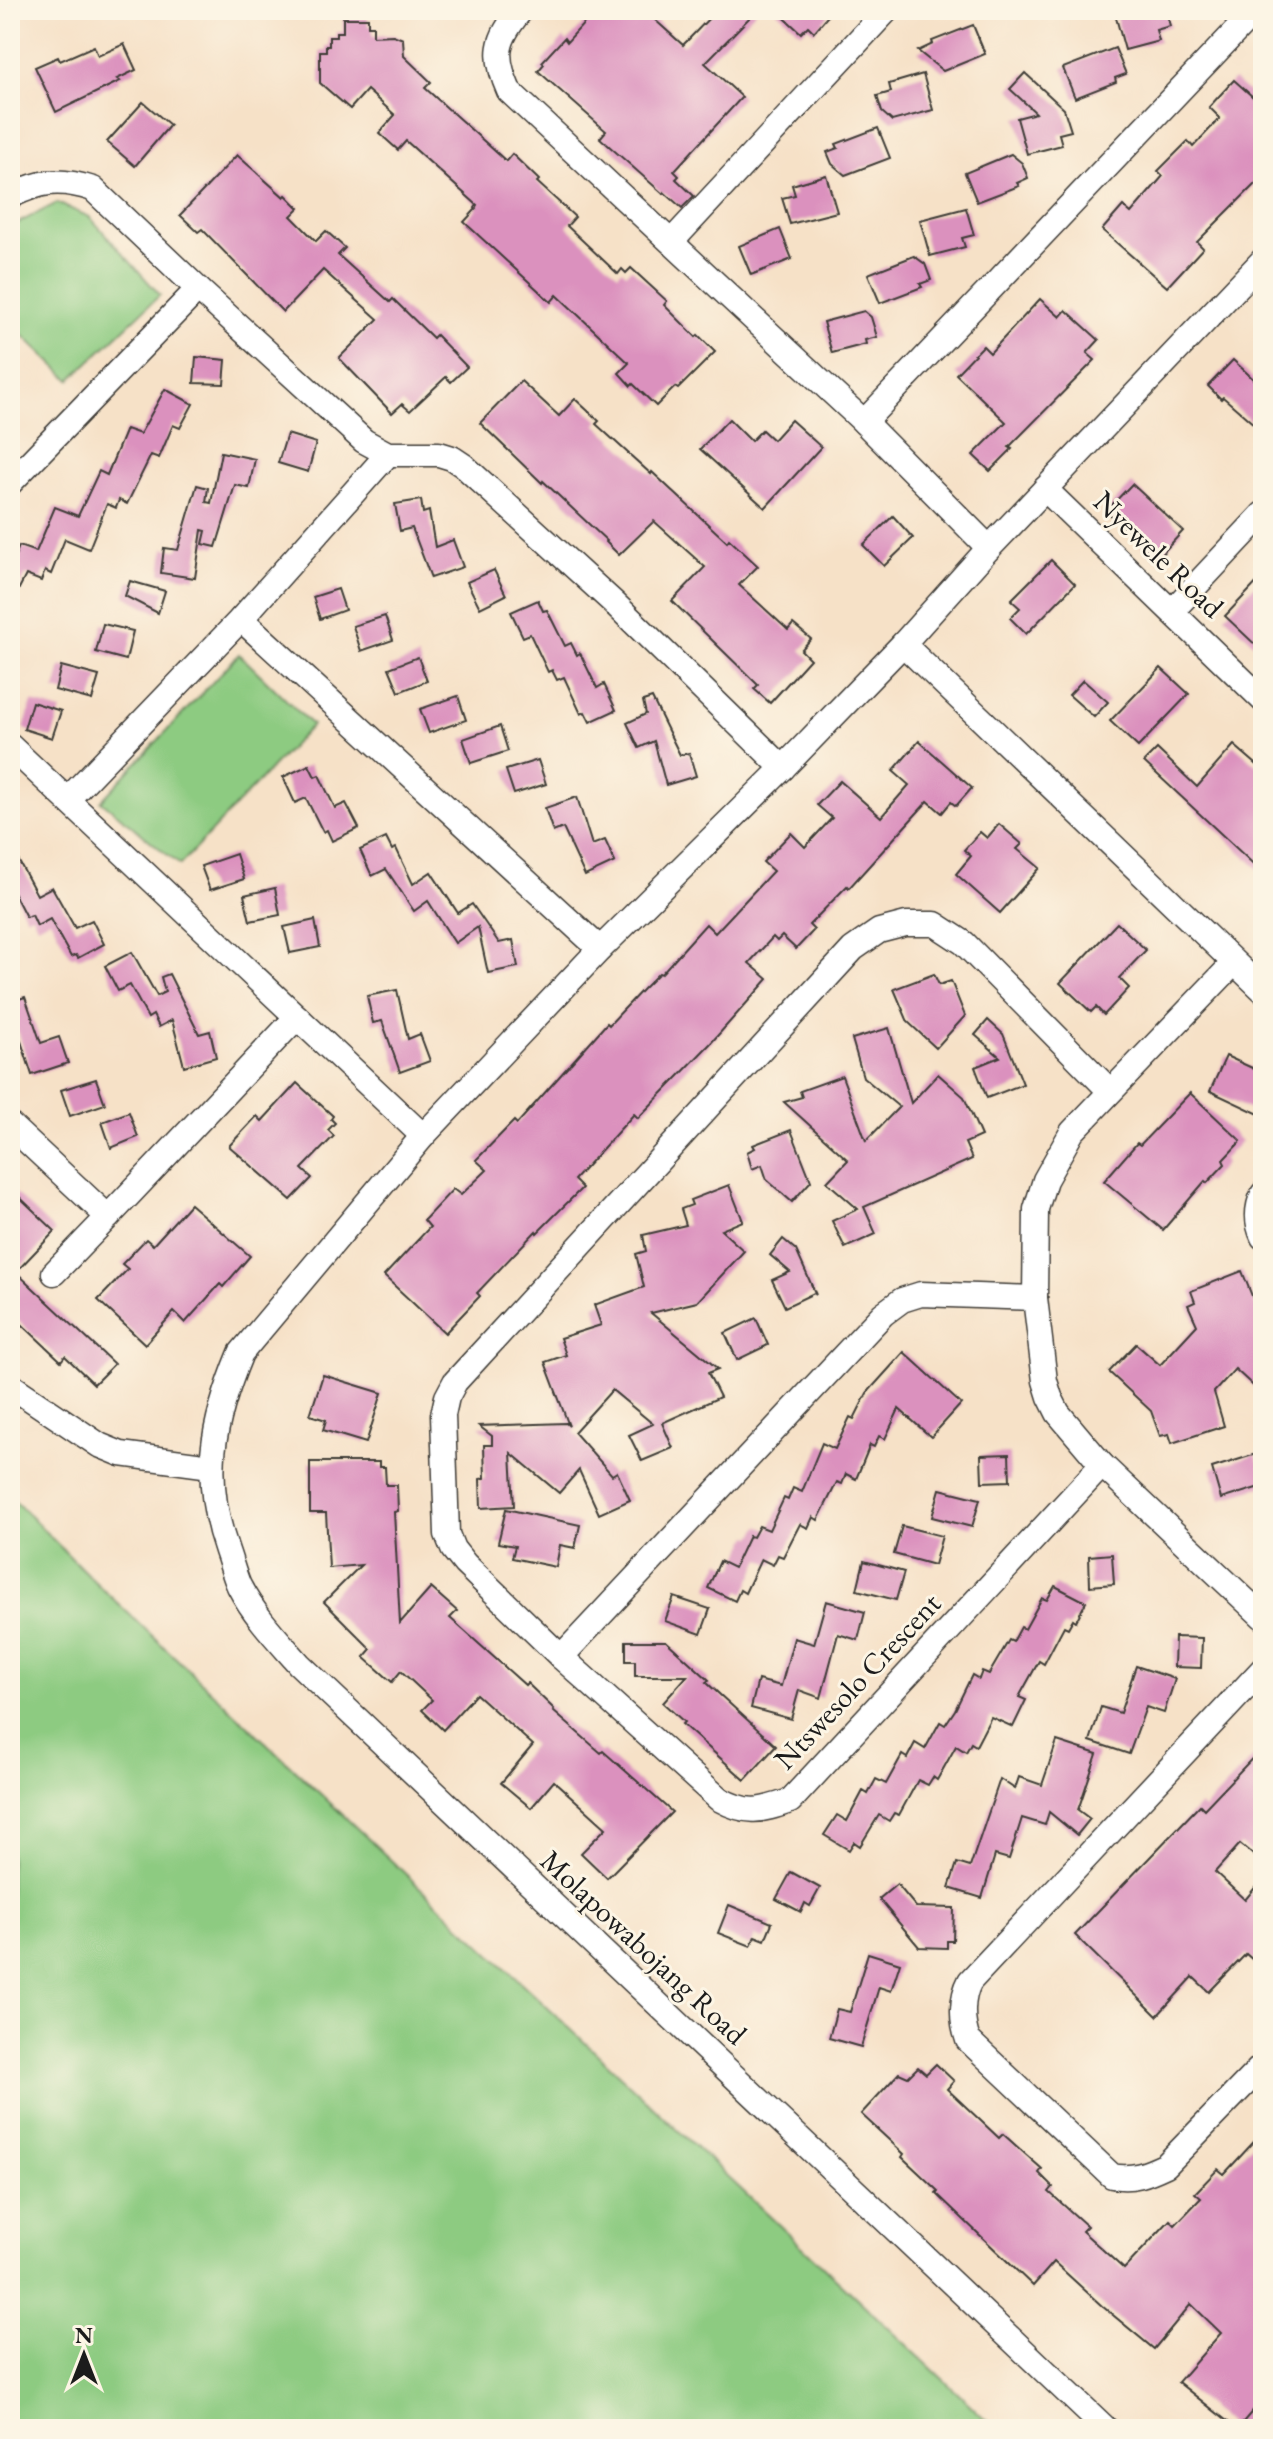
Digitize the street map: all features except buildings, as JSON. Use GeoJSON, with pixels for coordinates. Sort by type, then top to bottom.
{"type":"FeatureCollection","features":[{"type":"Feature","properties":{"kind":"street"},"geometry":{"type":"LineString","coordinates":[[521,10],[503,35],[498,52],[499,68],[509,91],[864,422],[989,548]]}},
{"type":"Feature","properties":{"kind":"street"},"geometry":{"type":"LineString","coordinates":[[672,241],[887,10]]}},
{"type":"Feature","properties":{"kind":"street"},"geometry":{"type":"LineString","coordinates":[[864,422],[1256,10]]}},
{"type":"Feature","properties":{"kind":"street"},"geometry":{"type":"LineString","coordinates":[[10,196],[34,184],[48,182],[93,189],[364,441],[388,454],[439,454],[464,466],[614,603],[783,768]]}},
{"type":"Feature","properties":{"kind":"street","name":"Molapowabojang Road"},"geometry":{"type":"LineString","coordinates":[[1106,2429],[299,1664],[266,1627],[239,1585],[218,1524],[211,1466],[217,1423],[241,1353],[423,1136],[600,949],[903,644],[989,548],[1263,260]]}},
{"type":"Feature","properties":{"kind":"street"},"geometry":{"type":"LineString","coordinates":[[10,483],[198,289]]}},
{"type":"Feature","properties":{"kind":"street"},"geometry":{"type":"LineString","coordinates":[[68,799],[241,619],[388,454]]}},
{"type":"Feature","properties":{"kind":"street","name":"Nyewele Road"},"geometry":{"type":"LineString","coordinates":[[1045,489],[1263,700]]}},
{"type":"Feature","properties":{"kind":"street"},"geometry":{"type":"LineString","coordinates":[[1172,611],[1263,514]]}},
{"type":"Feature","properties":{"kind":"street"},"geometry":{"type":"LineString","coordinates":[[241,619],[600,949]]}},
{"type":"Feature","properties":{"kind":"street"},"geometry":{"type":"LineString","coordinates":[[903,644],[1263,990]]}},
{"type":"Feature","properties":{"kind":"street"},"geometry":{"type":"LineString","coordinates":[[10,746],[423,1136]]}},
{"type":"Feature","properties":{"kind":"street","name":"Ntswesolo Crescent"},"geometry":{"type":"LineString","coordinates":[[1102,1465],[790,1801],[763,1810],[737,1808],[719,1799],[561,1657],[465,1564],[447,1534],[443,1415],[455,1382],[853,949],[879,931],[906,924],[935,924],[964,943],[1110,1091]]}},
{"type":"Feature","properties":{"kind":"street"},"geometry":{"type":"LineString","coordinates":[[1234,963],[1072,1132],[1045,1180],[1036,1209],[1035,1298],[1045,1381],[1058,1413],[1102,1465],[1263,1617]]}},
{"type":"Feature","properties":{"kind":"street"},"geometry":{"type":"LineString","coordinates":[[54,1273],[297,1017]]}},
{"type":"Feature","properties":{"kind":"street"},"geometry":{"type":"LineString","coordinates":[[10,1125],[108,1217]]}},
{"type":"Feature","properties":{"kind":"street"},"geometry":{"type":"LineString","coordinates":[[1263,1194],[1258,1205],[1258,1226],[1263,1237]]}},
{"type":"Feature","properties":{"kind":"street"},"geometry":{"type":"LineString","coordinates":[[561,1657],[883,1314],[902,1300],[921,1294],[1035,1298]]}},
{"type":"Feature","properties":{"kind":"street"},"geometry":{"type":"LineString","coordinates":[[10,1385],[99,1445],[121,1454],[211,1466]]}},
{"type":"Feature","properties":{"kind":"street"},"geometry":{"type":"LineString","coordinates":[[1263,1669],[970,1981],[965,1990],[963,2026],[968,2040],[1112,2176],[1127,2179],[1147,2175],[1166,2165],[1263,2065]]}},
{"type":"Feature","properties":{"kind":"green space"},"geometry":{"type":"Polygon","coordinates":[[[57,203],[90,217],[160,295],[70,380],[10,323],[10,227],[57,203]]]}},
{"type":"Feature","properties":{"kind":"green space"},"geometry":{"type":"Polygon","coordinates":[[[239,654],[312,725],[180,865],[101,801],[239,654]]]}},
{"type":"Feature","properties":{"kind":"green space"},"geometry":{"type":"Polygon","coordinates":[[[10,1496],[94,1581],[996,2429],[10,2429],[10,1496]]]}}]}
